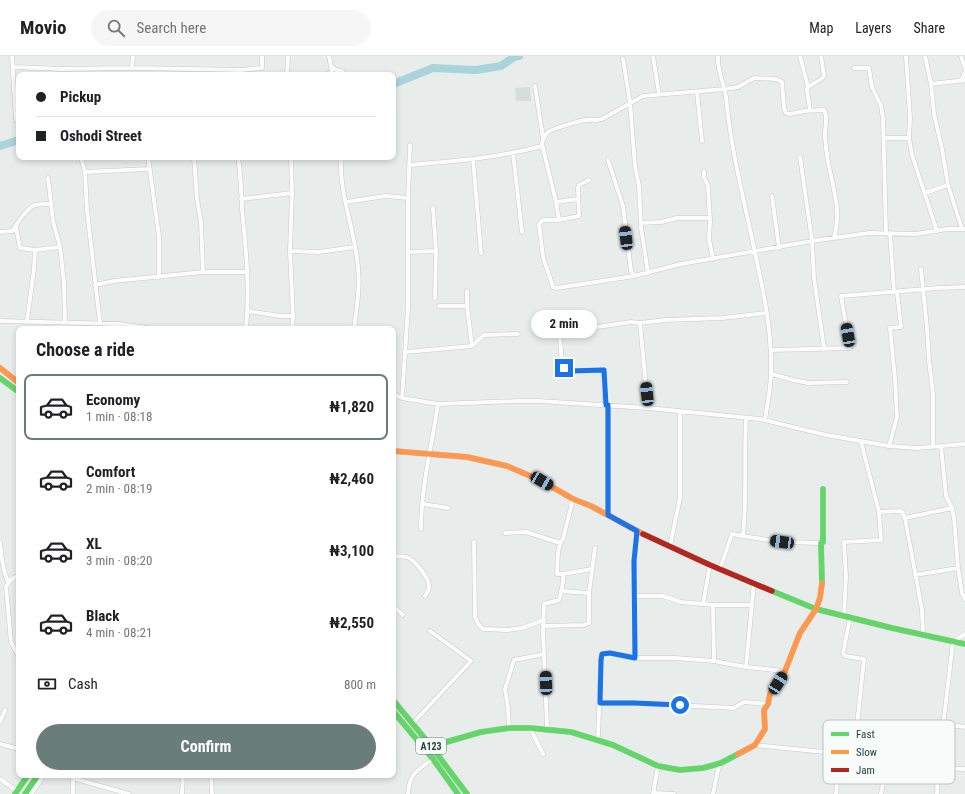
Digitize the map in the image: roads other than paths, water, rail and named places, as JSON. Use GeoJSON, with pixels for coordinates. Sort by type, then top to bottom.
{"type":"FeatureCollection","features":[{"type":"Feature","properties":{"kind":"main road"},"geometry":{"type":"LineString","coordinates":[[0,368],[16,381]]}},
{"type":"Feature","properties":{"kind":"main road"},"geometry":{"type":"LineString","coordinates":[[0,378],[16,390]]}},
{"type":"Feature","properties":{"kind":"main road"},"geometry":{"type":"LineString","coordinates":[[396,451],[467,456],[507,466],[542,481],[573,499],[710,565],[816,609],[965,644]]}},
{"type":"Feature","properties":{"kind":"main road"},"geometry":{"type":"LineString","coordinates":[[426,750],[431,746],[481,732],[509,728],[530,728],[571,732],[613,745],[658,766],[680,770],[703,768],[721,763],[754,745],[765,729],[764,710],[768,704],[770,694],[784,672],[800,633],[816,609],[820,598],[822,587],[821,543],[823,542],[824,529],[823,489]]}},
{"type":"Feature","properties":{"kind":"main road","name":"A123"},"geometry":{"type":"LineString","coordinates":[[396,703],[413,723],[467,794]]}},
{"type":"Feature","properties":{"kind":"main road","name":"A123"},"geometry":{"type":"LineString","coordinates":[[396,715],[426,750],[458,794]]}},
{"type":"Feature","properties":{"kind":"main road"},"geometry":{"type":"LineString","coordinates":[[16,792],[26,778]]}},
{"type":"Feature","properties":{"kind":"main road"},"geometry":{"type":"LineString","coordinates":[[25,794],[36,778]]}},
{"type":"Feature","properties":{"kind":"street"},"geometry":{"type":"LineString","coordinates":[[12,56],[16,120]]}},
{"type":"Feature","properties":{"kind":"street"},"geometry":{"type":"LineString","coordinates":[[132,56],[132,68]]}},
{"type":"Feature","properties":{"kind":"street"},"geometry":{"type":"LineString","coordinates":[[13,68],[241,70],[262,68],[262,56]]}},
{"type":"Feature","properties":{"kind":"street"},"geometry":{"type":"LineString","coordinates":[[287,72],[288,56]]}},
{"type":"Feature","properties":{"kind":"street"},"geometry":{"type":"LineString","coordinates":[[329,56],[332,72]]}},
{"type":"Feature","properties":{"kind":"street"},"geometry":{"type":"LineString","coordinates":[[653,56],[659,94]]}},
{"type":"Feature","properties":{"kind":"street"},"geometry":{"type":"LineString","coordinates":[[718,56],[718,67],[725,89],[727,113],[734,156],[767,313],[772,374],[765,420]]}},
{"type":"Feature","properties":{"kind":"street"},"geometry":{"type":"LineString","coordinates":[[800,56],[808,87],[807,90],[810,111]]}},
{"type":"Feature","properties":{"kind":"street"},"geometry":{"type":"LineString","coordinates":[[808,87],[822,79],[824,76],[821,56]]}},
{"type":"Feature","properties":{"kind":"street"},"geometry":{"type":"LineString","coordinates":[[906,56],[910,118],[909,138],[916,168],[937,231]]}},
{"type":"Feature","properties":{"kind":"street"},"geometry":{"type":"LineString","coordinates":[[589,180],[579,185],[578,188],[579,216],[559,220],[543,220],[539,224],[543,257],[553,287],[557,288],[588,284],[648,274],[681,264],[812,241],[869,233],[916,234],[947,229],[963,229],[948,185],[934,114],[931,84],[925,56]]}},
{"type":"Feature","properties":{"kind":"street"},"geometry":{"type":"LineString","coordinates":[[961,56],[965,68]]}},
{"type":"Feature","properties":{"kind":"street"},"geometry":{"type":"LineString","coordinates":[[623,59],[630,103],[635,166],[639,186],[641,223],[648,274]]}},
{"type":"Feature","properties":{"kind":"street"},"geometry":{"type":"LineString","coordinates":[[331,66],[342,72]]}},
{"type":"Feature","properties":{"kind":"street"},"geometry":{"type":"LineString","coordinates":[[854,68],[869,68],[872,87],[881,106],[884,138],[888,233],[901,327],[890,328],[897,417],[889,446]]}},
{"type":"Feature","properties":{"kind":"street"},"geometry":{"type":"LineString","coordinates":[[931,84],[963,80],[965,72]]}},
{"type":"Feature","properties":{"kind":"street"},"geometry":{"type":"LineString","coordinates":[[409,165],[473,159],[513,153],[542,146],[541,144],[543,138],[549,131],[589,119],[598,121],[643,96],[738,87],[754,78],[776,79],[782,82],[784,108],[786,113],[790,114],[824,110],[826,112],[826,124],[824,130],[825,140],[829,169],[836,199],[838,224],[834,238]]}},
{"type":"Feature","properties":{"kind":"street"},"geometry":{"type":"LineString","coordinates":[[535,86],[543,138]]}},
{"type":"Feature","properties":{"kind":"street"},"geometry":{"type":"LineString","coordinates":[[697,92],[702,140]]}},
{"type":"Feature","properties":{"kind":"street"},"geometry":{"type":"LineString","coordinates":[[884,138],[909,138]]}},
{"type":"Feature","properties":{"kind":"street"},"geometry":{"type":"LineString","coordinates":[[541,144],[556,202],[559,220]]}},
{"type":"Feature","properties":{"kind":"street"},"geometry":{"type":"LineString","coordinates":[[402,398],[408,308],[408,198],[410,145]]}},
{"type":"Feature","properties":{"kind":"street"},"geometry":{"type":"LineString","coordinates":[[513,153],[522,232]]}},
{"type":"Feature","properties":{"kind":"street"},"geometry":{"type":"LineString","coordinates":[[800,157],[812,241],[814,278],[824,348]]}},
{"type":"Feature","properties":{"kind":"street"},"geometry":{"type":"LineString","coordinates":[[473,159],[481,253]]}},
{"type":"Feature","properties":{"kind":"street"},"geometry":{"type":"LineString","coordinates":[[82,160],[85,172],[94,285],[100,323]]}},
{"type":"Feature","properties":{"kind":"street"},"geometry":{"type":"LineString","coordinates":[[148,160],[159,236],[159,277]]}},
{"type":"Feature","properties":{"kind":"street"},"geometry":{"type":"LineString","coordinates":[[194,160],[197,199],[201,222],[203,272]]}},
{"type":"Feature","properties":{"kind":"street"},"geometry":{"type":"LineString","coordinates":[[238,160],[248,272],[248,311],[246,326]]}},
{"type":"Feature","properties":{"kind":"street"},"geometry":{"type":"LineString","coordinates":[[290,160],[292,192],[290,251],[292,326]]}},
{"type":"Feature","properties":{"kind":"street"},"geometry":{"type":"LineString","coordinates":[[341,160],[341,176],[358,261],[358,300],[354,326]]}},
{"type":"Feature","properties":{"kind":"street"},"geometry":{"type":"LineString","coordinates":[[608,160],[623,206],[631,271],[634,276]]}},
{"type":"Feature","properties":{"kind":"street"},"geometry":{"type":"LineString","coordinates":[[85,172],[149,169]]}},
{"type":"Feature","properties":{"kind":"street"},"geometry":{"type":"LineString","coordinates":[[704,171],[704,176],[708,186],[710,218],[709,239],[713,258]]}},
{"type":"Feature","properties":{"kind":"street"},"geometry":{"type":"LineString","coordinates":[[48,178],[54,221],[60,247],[64,283],[65,322]]}},
{"type":"Feature","properties":{"kind":"street"},"geometry":{"type":"LineString","coordinates":[[925,193],[948,185]]}},
{"type":"Feature","properties":{"kind":"street"},"geometry":{"type":"LineString","coordinates":[[241,198],[292,192]]}},
{"type":"Feature","properties":{"kind":"street"},"geometry":{"type":"LineString","coordinates":[[346,202],[386,196],[408,198]]}},
{"type":"Feature","properties":{"kind":"street"},"geometry":{"type":"LineString","coordinates":[[772,196],[779,248]]}},
{"type":"Feature","properties":{"kind":"street"},"geometry":{"type":"LineString","coordinates":[[556,202],[578,199]]}},
{"type":"Feature","properties":{"kind":"street"},"geometry":{"type":"LineString","coordinates":[[0,232],[13,231],[15,225],[32,207],[37,205],[52,204]]}},
{"type":"Feature","properties":{"kind":"street"},"geometry":{"type":"LineString","coordinates":[[433,208],[436,251],[435,298]]}},
{"type":"Feature","properties":{"kind":"street"},"geometry":{"type":"LineString","coordinates":[[641,223],[661,222],[677,218],[710,218]]}},
{"type":"Feature","properties":{"kind":"street"},"geometry":{"type":"LineString","coordinates":[[15,225],[20,248],[35,250],[60,247]]}},
{"type":"Feature","properties":{"kind":"street"},"geometry":{"type":"LineString","coordinates":[[290,251],[318,252],[355,247]]}},
{"type":"Feature","properties":{"kind":"street"},"geometry":{"type":"LineString","coordinates":[[27,321],[35,250]]}},
{"type":"Feature","properties":{"kind":"street"},"geometry":{"type":"LineString","coordinates":[[408,252],[436,251]]}},
{"type":"Feature","properties":{"kind":"street"},"geometry":{"type":"LineString","coordinates":[[921,268],[933,394],[933,447]]}},
{"type":"Feature","properties":{"kind":"street"},"geometry":{"type":"LineString","coordinates":[[94,285],[114,281],[203,272],[248,272]]}},
{"type":"Feature","properties":{"kind":"street"},"geometry":{"type":"LineString","coordinates":[[771,350],[850,348],[842,296],[965,287]]}},
{"type":"Feature","properties":{"kind":"street"},"geometry":{"type":"LineString","coordinates":[[467,291],[467,306],[472,346]]}},
{"type":"Feature","properties":{"kind":"street"},"geometry":{"type":"LineString","coordinates":[[439,306],[467,306]]}},
{"type":"Feature","properties":{"kind":"street"},"geometry":{"type":"LineString","coordinates":[[248,311],[280,316],[293,316]]}},
{"type":"Feature","properties":{"kind":"street"},"geometry":{"type":"LineString","coordinates":[[608,515],[607,405],[604,370],[569,371],[564,368],[562,366],[561,335],[564,332],[631,322],[640,323],[722,318],[767,313]]}},
{"type":"Feature","properties":{"kind":"street"},"geometry":{"type":"LineString","coordinates":[[0,321],[100,323],[128,326]]}},
{"type":"Feature","properties":{"kind":"street"},"geometry":{"type":"LineString","coordinates":[[640,323],[648,408]]}},
{"type":"Feature","properties":{"kind":"street"},"geometry":{"type":"LineString","coordinates":[[406,352],[472,346],[484,335],[518,334]]}},
{"type":"Feature","properties":{"kind":"street"},"geometry":{"type":"LineString","coordinates":[[772,374],[808,383],[847,382]]}},
{"type":"Feature","properties":{"kind":"street"},"geometry":{"type":"LineString","coordinates":[[396,395],[402,398],[438,404],[520,401],[648,408],[765,420],[826,435],[889,446],[917,448],[965,444]]}},
{"type":"Feature","properties":{"kind":"street"},"geometry":{"type":"LineString","coordinates":[[421,529],[429,453],[433,439],[438,404]]}},
{"type":"Feature","properties":{"kind":"street"},"geometry":{"type":"LineString","coordinates":[[670,546],[680,498],[680,412]]}},
{"type":"Feature","properties":{"kind":"street"},"geometry":{"type":"LineString","coordinates":[[743,536],[745,515],[744,450],[746,419]]}},
{"type":"Feature","properties":{"kind":"street"},"geometry":{"type":"LineString","coordinates":[[858,720],[864,659],[848,657],[843,653],[847,617],[844,542],[881,540],[879,512],[862,442]]}},
{"type":"Feature","properties":{"kind":"street"},"geometry":{"type":"LineString","coordinates":[[941,446],[946,496],[952,508],[958,568],[962,593],[965,599]]}},
{"type":"Feature","properties":{"kind":"street"},"geometry":{"type":"LineString","coordinates":[[573,499],[563,539],[560,543],[557,574],[592,569]]}},
{"type":"Feature","properties":{"kind":"street"},"geometry":{"type":"LineString","coordinates":[[423,504],[448,508]]}},
{"type":"Feature","properties":{"kind":"street"},"geometry":{"type":"LineString","coordinates":[[905,518],[952,508]]}},
{"type":"Feature","properties":{"kind":"street"},"geometry":{"type":"LineString","coordinates":[[879,512],[899,511],[902,512],[905,518],[922,610],[923,634]]}},
{"type":"Feature","properties":{"kind":"street"},"geometry":{"type":"LineString","coordinates":[[635,658],[634,561],[637,531]]}},
{"type":"Feature","properties":{"kind":"street"},"geometry":{"type":"LineString","coordinates":[[505,533],[526,532],[560,543]]}},
{"type":"Feature","properties":{"kind":"street"},"geometry":{"type":"LineString","coordinates":[[720,569],[732,534],[782,542],[821,543]]}},
{"type":"Feature","properties":{"kind":"street"},"geometry":{"type":"LineString","coordinates":[[0,542],[2,561],[8,582],[6,587],[12,642],[16,651]]}},
{"type":"Feature","properties":{"kind":"street"},"geometry":{"type":"LineString","coordinates":[[474,542],[475,618],[478,624],[483,628],[508,630],[522,628],[544,620]]}},
{"type":"Feature","properties":{"kind":"street"},"geometry":{"type":"LineString","coordinates":[[543,626],[584,625],[589,623],[589,593],[595,548]]}},
{"type":"Feature","properties":{"kind":"street"},"geometry":{"type":"LineString","coordinates":[[396,556],[410,559],[420,568],[428,580],[429,588],[425,596]]}},
{"type":"Feature","properties":{"kind":"street"},"geometry":{"type":"LineString","coordinates":[[703,604],[710,565]]}},
{"type":"Feature","properties":{"kind":"street"},"geometry":{"type":"LineString","coordinates":[[915,575],[958,568]]}},
{"type":"Feature","properties":{"kind":"street"},"geometry":{"type":"LineString","coordinates":[[960,574],[965,572]]}},
{"type":"Feature","properties":{"kind":"street"},"geometry":{"type":"LineString","coordinates":[[546,730],[543,626],[544,604],[559,600],[564,576],[563,574]]}},
{"type":"Feature","properties":{"kind":"street"},"geometry":{"type":"LineString","coordinates":[[8,582],[16,577]]}},
{"type":"Feature","properties":{"kind":"street"},"geometry":{"type":"LineString","coordinates":[[746,667],[754,582]]}},
{"type":"Feature","properties":{"kind":"street"},"geometry":{"type":"LineString","coordinates":[[561,591],[589,593]]}},
{"type":"Feature","properties":{"kind":"street"},"geometry":{"type":"LineString","coordinates":[[635,596],[663,596],[681,602],[713,605],[752,605]]}},
{"type":"Feature","properties":{"kind":"street"},"geometry":{"type":"LineString","coordinates":[[713,605],[714,661]]}},
{"type":"Feature","properties":{"kind":"street"},"geometry":{"type":"LineString","coordinates":[[396,608],[404,615]]}},
{"type":"Feature","properties":{"kind":"street"},"geometry":{"type":"LineString","coordinates":[[413,723],[471,661],[430,631]]}},
{"type":"Feature","properties":{"kind":"street"},"geometry":{"type":"LineString","coordinates":[[944,720],[953,642],[965,634]]}},
{"type":"Feature","properties":{"kind":"street"},"geometry":{"type":"LineString","coordinates":[[596,740],[598,736],[602,654],[610,653],[635,658],[675,658],[714,661],[784,672]]}},
{"type":"Feature","properties":{"kind":"street"},"geometry":{"type":"LineString","coordinates":[[509,728],[505,689],[514,660],[544,654]]}},
{"type":"Feature","properties":{"kind":"street"},"geometry":{"type":"LineString","coordinates":[[600,703],[634,703],[734,708],[744,702],[768,704]]}},
{"type":"Feature","properties":{"kind":"street"},"geometry":{"type":"LineString","coordinates":[[0,722],[5,710]]}},
{"type":"Feature","properties":{"kind":"street"},"geometry":{"type":"LineString","coordinates":[[955,726],[965,727]]}},
{"type":"Feature","properties":{"kind":"street"},"geometry":{"type":"LineString","coordinates":[[530,728],[543,754]]}},
{"type":"Feature","properties":{"kind":"street"},"geometry":{"type":"LineString","coordinates":[[0,745],[16,748]]}},
{"type":"Feature","properties":{"kind":"street"},"geometry":{"type":"LineString","coordinates":[[754,745],[823,752]]}},
{"type":"Feature","properties":{"kind":"street"},"geometry":{"type":"LineString","coordinates":[[408,794],[409,780],[416,772],[433,759]]}},
{"type":"Feature","properties":{"kind":"street"},"geometry":{"type":"LineString","coordinates":[[713,794],[721,763]]}},
{"type":"Feature","properties":{"kind":"street"},"geometry":{"type":"LineString","coordinates":[[658,766],[654,793],[674,794]]}},
{"type":"Feature","properties":{"kind":"street"},"geometry":{"type":"LineString","coordinates":[[955,769],[965,769]]}},
{"type":"Feature","properties":{"kind":"street"},"geometry":{"type":"LineString","coordinates":[[30,794],[42,778]]}},
{"type":"Feature","properties":{"kind":"street"},"geometry":{"type":"LineString","coordinates":[[72,778],[73,794]]}},
{"type":"Feature","properties":{"kind":"street"},"geometry":{"type":"LineString","coordinates":[[75,778],[129,794]]}},
{"type":"Feature","properties":{"kind":"street"},"geometry":{"type":"LineString","coordinates":[[182,794],[183,778]]}},
{"type":"Feature","properties":{"kind":"street"},"geometry":{"type":"LineString","coordinates":[[211,778],[212,794]]}},
{"type":"Feature","properties":{"kind":"street"},"geometry":{"type":"LineString","coordinates":[[0,779],[16,792]]}},
{"type":"Feature","properties":{"kind":"street"},"geometry":{"type":"LineString","coordinates":[[836,794],[837,784]]}},
{"type":"Feature","properties":{"kind":"street"},"geometry":{"type":"LineString","coordinates":[[881,794],[883,784]]}},
{"type":"Feature","properties":{"kind":"street"},"geometry":{"type":"LineString","coordinates":[[937,784],[937,794]]}},
{"type":"Feature","properties":{"kind":"waterway"},"geometry":{"type":"LineString","coordinates":[[396,83],[433,68],[476,70],[501,66],[514,57],[519,56]]}},
{"type":"Feature","properties":{"kind":"waterway"},"geometry":{"type":"LineString","coordinates":[[0,146],[16,141]]}}]}
